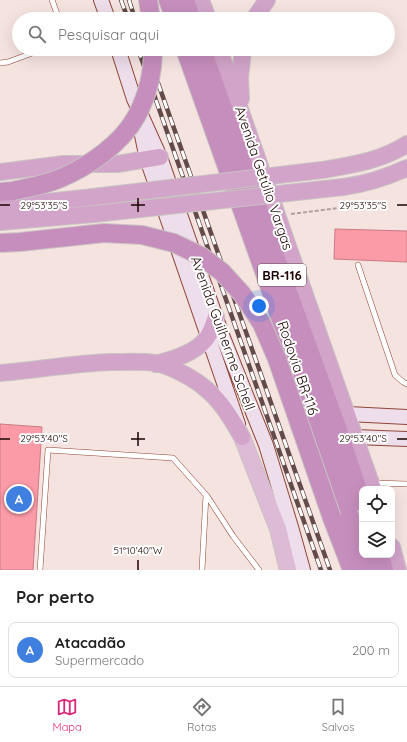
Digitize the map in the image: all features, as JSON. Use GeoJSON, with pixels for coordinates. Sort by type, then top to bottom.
{"type":"FeatureCollection","features":[{"type":"Feature","properties":{"kind":"highway"},"geometry":{"type":"LineString","coordinates":[[148,0],[150,12]]}},
{"type":"Feature","properties":{"kind":"highway"},"geometry":{"type":"LineString","coordinates":[[168,0],[172,12]]}},
{"type":"Feature","properties":{"kind":"highway"},"geometry":{"type":"LineString","coordinates":[[184,0],[188,12]]}},
{"type":"Feature","properties":{"kind":"highway"},"geometry":{"type":"LineString","coordinates":[[201,0],[205,12]]}},
{"type":"Feature","properties":{"kind":"highway"},"geometry":{"type":"LineString","coordinates":[[259,12],[267,0]]}},
{"type":"Feature","properties":{"kind":"highway"},"geometry":{"type":"LineString","coordinates":[[7,191],[38,186],[60,179],[95,160],[125,133],[136,117],[144,97],[150,80],[154,56]]}},
{"type":"Feature","properties":{"kind":"highway","name":"Rodovia BR-116"},"geometry":{"type":"LineString","coordinates":[[187,56],[359,543]]}},
{"type":"Feature","properties":{"kind":"highway","name":"Rodovia BR-116"},"geometry":{"type":"LineString","coordinates":[[204,56],[282,277],[338,430],[359,493]]}},
{"type":"Feature","properties":{"kind":"highway","name":"Avenida Getúlio Vargas"},"geometry":{"type":"LineString","coordinates":[[221,56],[372,486]]}},
{"type":"Feature","properties":{"kind":"highway"},"geometry":{"type":"LineString","coordinates":[[241,112],[240,78],[242,56]]}},
{"type":"Feature","properties":{"kind":"highway"},"geometry":{"type":"LineString","coordinates":[[0,207],[322,170],[360,164],[385,155],[407,144]]}},
{"type":"Feature","properties":{"kind":"highway"},"geometry":{"type":"LineString","coordinates":[[0,172],[64,164],[117,164],[154,158]]}},
{"type":"Feature","properties":{"kind":"highway"},"geometry":{"type":"LineString","coordinates":[[0,222],[94,214],[343,187],[372,182],[407,168]]}},
{"type":"Feature","properties":{"kind":"highway","name":"BR-116"},"geometry":{"type":"LineString","coordinates":[[0,243],[104,233],[142,235],[174,243],[202,256],[222,272],[242,294],[262,324],[277,359],[332,518],[352,570]]}},
{"type":"Feature","properties":{"kind":"highway"},"geometry":{"type":"LineString","coordinates":[[156,364],[175,358],[201,344],[208,336],[216,317]]}},
{"type":"Feature","properties":{"kind":"highway"},"geometry":{"type":"LineString","coordinates":[[0,374],[103,362],[135,362],[156,364],[192,378],[207,389],[226,411],[242,437]]}},
{"type":"Feature","properties":{"kind":"highway"},"geometry":{"type":"LineString","coordinates":[[364,558],[368,570]]}},
{"type":"Feature","properties":{"kind":"highway"},"geometry":{"type":"LineString","coordinates":[[381,558],[384,570]]}},
{"type":"Feature","properties":{"kind":"highway"},"geometry":{"type":"LineString","coordinates":[[395,558],[398,570]]}},
{"type":"Feature","properties":{"kind":"main road"},"geometry":{"type":"LineString","coordinates":[[101,0],[102,12]]}},
{"type":"Feature","properties":{"kind":"main road","name":"Avenida Guilherme Schell"},"geometry":{"type":"LineString","coordinates":[[120,56],[154,158],[208,336],[242,437],[278,529],[296,570]]}},
{"type":"Feature","properties":{"kind":"main road","name":"Avenida Guilherme Schell"},"geometry":{"type":"LineString","coordinates":[[154,158],[266,445],[303,570]]}},
{"type":"Feature","properties":{"kind":"main road"},"geometry":{"type":"LineString","coordinates":[[348,414],[407,417]]}},
{"type":"Feature","properties":{"kind":"main road"},"geometry":{"type":"LineString","coordinates":[[355,437],[407,439]]}},
{"type":"Feature","properties":{"kind":"main road"},"geometry":{"type":"LineString","coordinates":[[278,529],[288,570]]}},
{"type":"Feature","properties":{"kind":"lane"},"geometry":{"type":"LineString","coordinates":[[52,0],[56,12]]}},
{"type":"Feature","properties":{"kind":"lane"},"geometry":{"type":"LineString","coordinates":[[0,63],[8,62],[24,56]]}},
{"type":"Feature","properties":{"kind":"lane"},"geometry":{"type":"LineString","coordinates":[[358,265],[395,375],[407,384]]}},
{"type":"Feature","properties":{"kind":"lane"},"geometry":{"type":"LineString","coordinates":[[40,570],[48,450],[172,458],[206,495],[233,536],[259,570]]}},
{"type":"Feature","properties":{"kind":"lane"},"geometry":{"type":"LineString","coordinates":[[372,486],[407,484]]}},
{"type":"Feature","properties":{"kind":"lane"},"geometry":{"type":"LineString","coordinates":[[202,570],[206,495]]}},
{"type":"Feature","properties":{"kind":"path"},"geometry":{"type":"LineString","coordinates":[[278,216],[355,206]]}},
{"type":"Feature","properties":{"kind":"building"},"geometry":{"type":"Polygon","coordinates":[[[335,229],[407,231],[407,262],[334,259],[335,229]]]}},
{"type":"Feature","properties":{"kind":"building"},"geometry":{"type":"Polygon","coordinates":[[[0,424],[42,427],[33,570],[0,570],[0,424]]]}},
{"type":"Feature","properties":{"kind":"railway"},"geometry":{"type":"LineString","coordinates":[[121,0],[125,12]]}},
{"type":"Feature","properties":{"kind":"railway"},"geometry":{"type":"LineString","coordinates":[[129,0],[133,12]]}},
{"type":"Feature","properties":{"kind":"railway"},"geometry":{"type":"LineString","coordinates":[[140,56],[321,570]]}},
{"type":"Feature","properties":{"kind":"railway"},"geometry":{"type":"LineString","coordinates":[[148,56],[330,570]]}},
{"type":"Feature","properties":{"kind":"place","name":"Atacadão"},"geometry":{"type":"Point","coordinates":[19,499]}}]}
